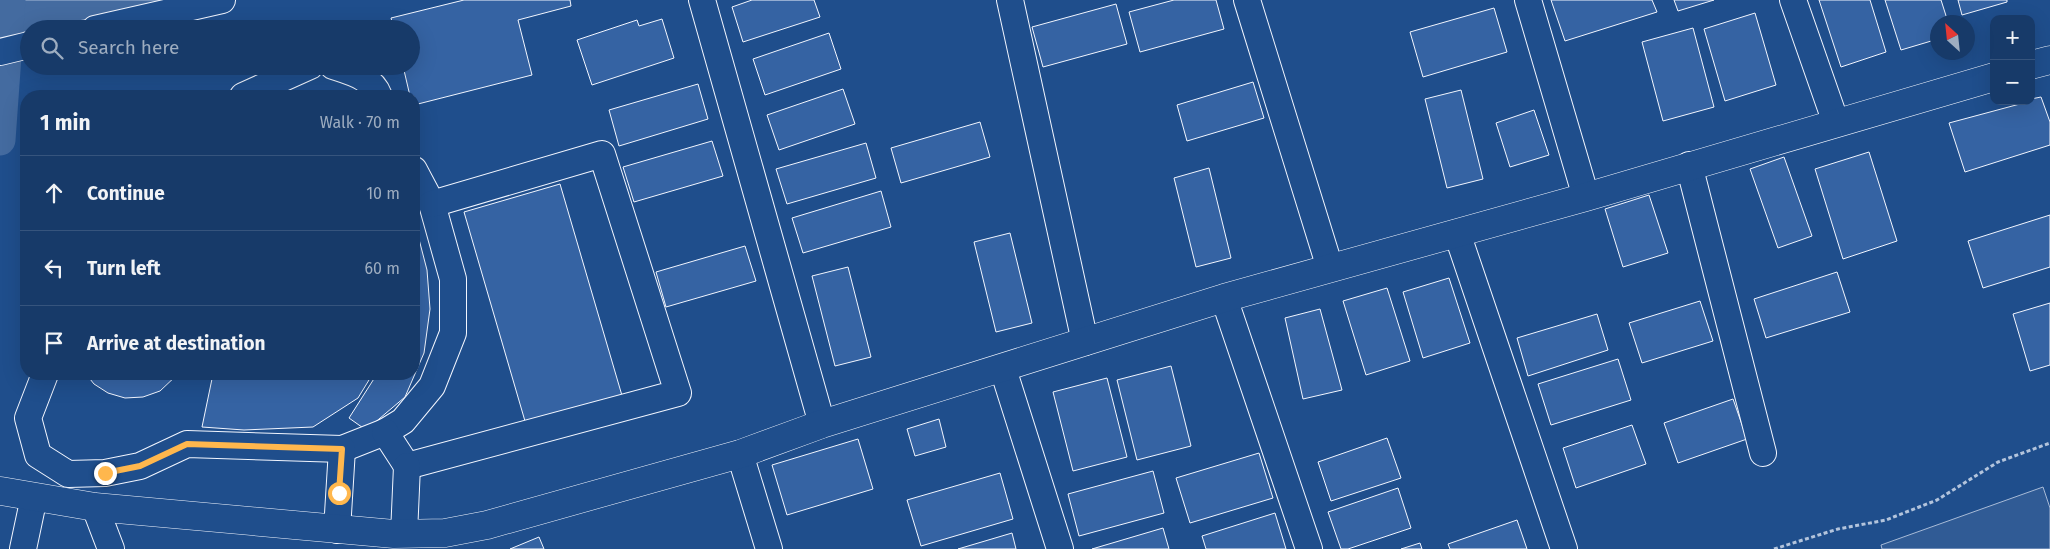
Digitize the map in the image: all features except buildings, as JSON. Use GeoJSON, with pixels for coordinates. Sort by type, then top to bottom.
{"type":"FeatureCollection","features":[{"type":"Feature","properties":{"kind":"street"},"geometry":{"type":"LineString","coordinates":[[134,20],[222,0]]}},
{"type":"Feature","properties":{"kind":"street"},"geometry":{"type":"LineString","coordinates":[[702,0],[822,424]]}},
{"type":"Feature","properties":{"kind":"street"},"geometry":{"type":"LineString","coordinates":[[1010,0],[1085,342]]}},
{"type":"Feature","properties":{"kind":"street"},"geometry":{"type":"LineString","coordinates":[[1247,0],[1330,268]]}},
{"type":"Feature","properties":{"kind":"street"},"geometry":{"type":"LineString","coordinates":[[1528,0],[1586,197]]}},
{"type":"Feature","properties":{"kind":"street"},"geometry":{"type":"LineString","coordinates":[[1793,0],[1836,124]]}},
{"type":"Feature","properties":{"kind":"street"},"geometry":{"type":"LineString","coordinates":[[0,52],[20,47]]}},
{"type":"Feature","properties":{"kind":"street"},"geometry":{"type":"LineString","coordinates":[[2035,65],[2050,60]]}},
{"type":"Feature","properties":{"kind":"street"},"geometry":{"type":"LineString","coordinates":[[256,90],[290,75]]}},
{"type":"Feature","properties":{"kind":"street"},"geometry":{"type":"LineString","coordinates":[[359,75],[376,87],[377,90]]}},
{"type":"Feature","properties":{"kind":"street"},"geometry":{"type":"LineString","coordinates":[[1,491],[89,507],[337,530],[399,539],[487,525],[740,454],[822,424],[1003,369],[1224,298],[1586,197],[1689,165],[1990,78]]}},
{"type":"Feature","properties":{"kind":"street"},"geometry":{"type":"LineString","coordinates":[[407,466],[678,393],[602,154],[432,204]]}},
{"type":"Feature","properties":{"kind":"street"},"geometry":{"type":"LineString","coordinates":[[1689,165],[1763,453]]}},
{"type":"Feature","properties":{"kind":"street"},"geometry":{"type":"LineString","coordinates":[[43,380],[28,418],[38,455],[68,474],[105,473],[140,466],[187,444],[342,449],[385,432],[403,421],[432,386],[453,333],[453,279],[432,204],[420,181]]}},
{"type":"Feature","properties":{"kind":"street"},"geometry":{"type":"LineString","coordinates":[[1457,233],[1564,549]]}},
{"type":"Feature","properties":{"kind":"street"},"geometry":{"type":"LineString","coordinates":[[1224,298],[1309,549]]}},
{"type":"Feature","properties":{"kind":"street"},"geometry":{"type":"LineString","coordinates":[[1003,369],[1060,549]]}},
{"type":"Feature","properties":{"kind":"street"},"geometry":{"type":"LineString","coordinates":[[385,432],[407,466],[399,539]]}},
{"type":"Feature","properties":{"kind":"street"},"geometry":{"type":"LineString","coordinates":[[337,530],[342,449]]}},
{"type":"Feature","properties":{"kind":"street"},"geometry":{"type":"LineString","coordinates":[[740,454],[769,549]]}},
{"type":"Feature","properties":{"kind":"street"},"geometry":{"type":"LineString","coordinates":[[88,474],[89,507],[111,549]]}},
{"type":"Feature","properties":{"kind":"street"},"geometry":{"type":"LineString","coordinates":[[23,549],[34,497]]}},
{"type":"Feature","properties":{"kind":"path"},"geometry":{"type":"LineString","coordinates":[[1774,549],[1838,529],[1886,520],[1937,500],[1998,462],[2050,443]]}},
{"type":"Feature","properties":{"kind":"shaded area"},"geometry":{"type":"Polygon","coordinates":[[[0,0],[179,0],[83,20],[20,20],[20,33],[0,37],[0,0]]]}},
{"type":"Feature","properties":{"kind":"shaded area"},"geometry":{"type":"Polygon","coordinates":[[[2043,487],[2050,508],[2050,549],[1882,549],[1881,545],[2043,487]]]}},
{"type":"Feature","properties":{"kind":"waterway"},"geometry":{"type":"LineString","coordinates":[[0,140],[10,0]]}},
{"type":"Feature","properties":{"kind":"route"},"geometry":{"type":"LineString","coordinates":[[105,473],[140,466],[187,444],[342,449],[339,493]]}}]}
